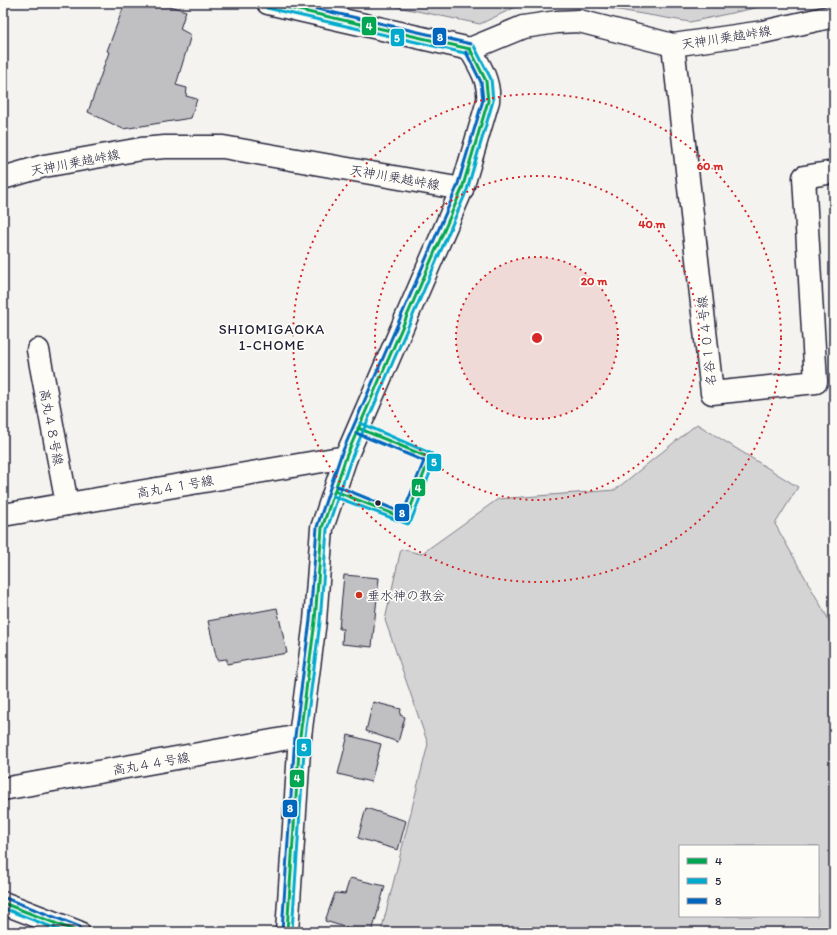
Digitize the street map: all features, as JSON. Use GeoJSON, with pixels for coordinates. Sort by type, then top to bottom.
{"type":"FeatureCollection","features":[{"type":"Feature","properties":{"kind":"street"},"geometry":{"type":"LineString","coordinates":[[268,3],[470,50],[488,84],[489,93],[488,101],[462,189],[346,457],[322,528],[315,621],[300,736],[285,932]]}},
{"type":"Feature","properties":{"kind":"street","name":"天神川乗越峠線"},"geometry":{"type":"LineString","coordinates":[[470,50],[523,27],[557,22],[579,21],[673,45],[763,32],[834,16]]}},
{"type":"Feature","properties":{"kind":"street","name":"名谷１０４号線"},"geometry":{"type":"LineString","coordinates":[[673,45],[712,393],[816,382],[804,177],[834,172]]}},
{"type":"Feature","properties":{"kind":"street","name":"天神川乗越峠線"},"geometry":{"type":"LineString","coordinates":[[3,178],[44,166],[141,149],[165,147],[223,147],[462,189]]}},
{"type":"Feature","properties":{"kind":"street","name":"高丸４８号線"},"geometry":{"type":"LineString","coordinates":[[38,350],[67,504]]}},
{"type":"Feature","properties":{"kind":"street","name":"高丸４１号線"},"geometry":{"type":"LineString","coordinates":[[3,515],[346,457]]}},
{"type":"Feature","properties":{"kind":"street","name":"高丸４４号線"},"geometry":{"type":"LineString","coordinates":[[3,789],[300,736]]}},
{"type":"Feature","properties":{"kind":"street"},"geometry":{"type":"LineString","coordinates":[[3,903],[78,932]]}},
{"type":"Feature","properties":{"kind":"shaded area"},"geometry":{"type":"Polygon","coordinates":[[[378,3],[524,3],[480,24],[378,3]]]}},
{"type":"Feature","properties":{"kind":"shaded area"},"geometry":{"type":"Polygon","coordinates":[[[555,3],[778,3],[690,22],[583,4],[555,3]]]}},
{"type":"Feature","properties":{"kind":"shaded area"},"geometry":{"type":"Polygon","coordinates":[[[697,424],[798,487],[775,524],[834,629],[834,932],[381,932],[428,744],[385,620],[401,549],[421,554],[498,499],[615,490],[697,424]]]}},
{"type":"Feature","properties":{"kind":"building"},"geometry":{"type":"Polygon","coordinates":[[[125,3],[160,3],[186,11],[180,29],[191,35],[176,85],[187,88],[186,96],[197,99],[191,118],[123,129],[88,112],[109,52],[107,51],[125,3]]]}},
{"type":"Feature","properties":{"kind":"building"},"geometry":{"type":"Polygon","coordinates":[[[344,575],[379,578],[372,647],[342,644],[343,629],[339,629],[344,575]]]}},
{"type":"Feature","properties":{"kind":"building"},"geometry":{"type":"Polygon","coordinates":[[[277,608],[287,653],[227,664],[227,659],[217,660],[208,621],[277,608]]]}},
{"type":"Feature","properties":{"kind":"building"},"geometry":{"type":"Polygon","coordinates":[[[373,702],[401,709],[400,715],[405,717],[398,742],[366,731],[373,702]]]}},
{"type":"Feature","properties":{"kind":"building"},"geometry":{"type":"Polygon","coordinates":[[[348,735],[381,744],[371,782],[338,774],[348,735]]]}},
{"type":"Feature","properties":{"kind":"building"},"geometry":{"type":"Polygon","coordinates":[[[366,808],[406,821],[398,850],[358,838],[366,808]]]}},
{"type":"Feature","properties":{"kind":"building"},"geometry":{"type":"Polygon","coordinates":[[[350,878],[385,886],[372,932],[361,932],[325,921],[335,893],[345,894],[350,878]]]}},
{"type":"Feature","properties":{"kind":"transit line","name":"4"},"geometry":{"type":"LineString","coordinates":[[268,3],[470,49]]}},
{"type":"Feature","properties":{"kind":"transit line","name":"8"},"geometry":{"type":"LineString","coordinates":[[291,3],[471,44]]}},
{"type":"Feature","properties":{"kind":"transit line","name":"5"},"geometry":{"type":"LineString","coordinates":[[267,8],[469,54]]}},
{"type":"Feature","properties":{"kind":"transit line","name":"5"},"geometry":{"type":"LineString","coordinates":[[292,931],[305,736],[320,622],[327,529],[351,459],[467,190],[493,101],[491,79],[474,46]]}},
{"type":"Feature","properties":{"kind":"transit line","name":"4"},"geometry":{"type":"LineString","coordinates":[[287,931],[300,736],[315,621],[322,528],[346,457],[462,189],[488,101],[486,81],[470,49]]}},
{"type":"Feature","properties":{"kind":"transit line","name":"8"},"geometry":{"type":"LineString","coordinates":[[282,931],[295,736],[310,620],[317,527],[341,455],[457,187],[483,100],[481,82],[466,52]]}},
{"type":"Feature","properties":{"kind":"transit line","name":"5"},"geometry":{"type":"LineString","coordinates":[[333,496],[408,524],[411,521],[435,460],[432,454],[360,423]]}},
{"type":"Feature","properties":{"kind":"transit line","name":"4"},"geometry":{"type":"LineString","coordinates":[[335,491],[406,519],[430,458],[358,428]]}},
{"type":"Feature","properties":{"kind":"transit line","name":"8"},"geometry":{"type":"LineString","coordinates":[[337,486],[403,513],[424,461],[356,433]]}},
{"type":"Feature","properties":{"kind":"transit line","name":"8"},"geometry":{"type":"LineString","coordinates":[[5,898],[80,927]]}},
{"type":"Feature","properties":{"kind":"transit line","name":"4"},"geometry":{"type":"LineString","coordinates":[[3,903],[78,932]]}},
{"type":"Feature","properties":{"kind":"transit line","name":"5"},"geometry":{"type":"LineString","coordinates":[[3,908],[64,932]]}},
{"type":"Feature","properties":{"kind":"place","name":"垂水神の教会"},"geometry":{"type":"Point","coordinates":[359,595]}},
{"type":"Feature","properties":{"kind":"district","name":"SHIOMIGAOKA 1-CHOME"},"geometry":{"type":"Point","coordinates":[272,338]}}]}
